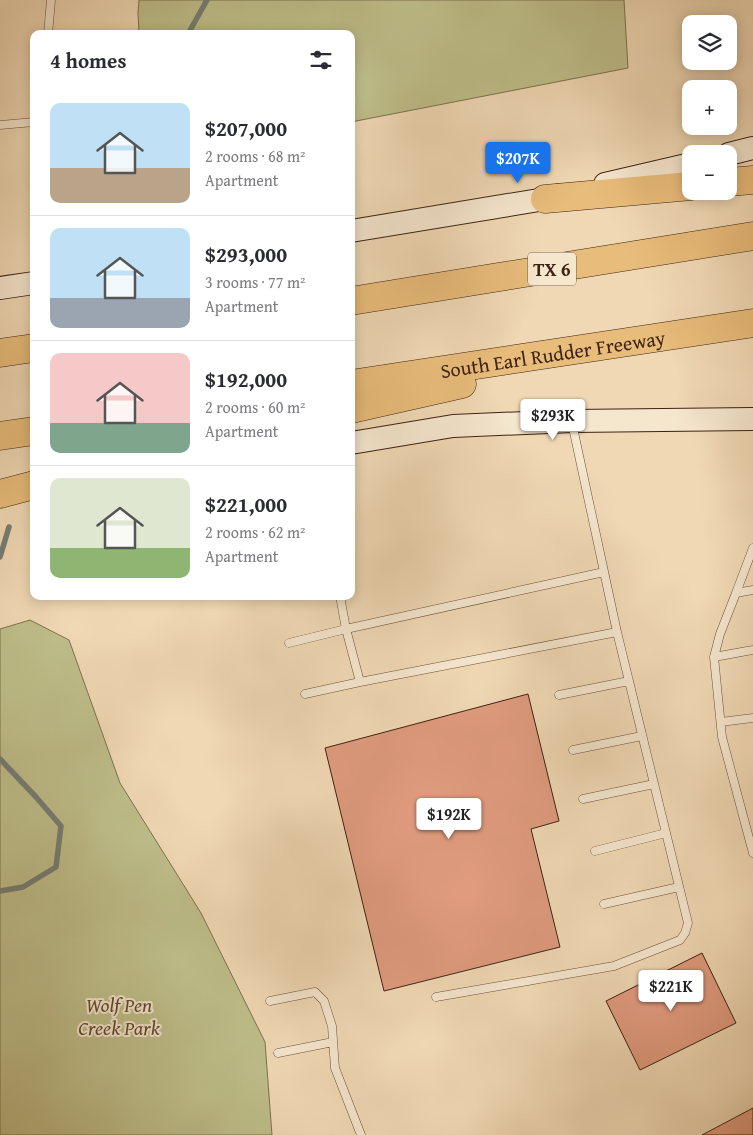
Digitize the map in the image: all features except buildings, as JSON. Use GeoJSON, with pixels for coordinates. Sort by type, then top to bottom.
{"type":"FeatureCollection","features":[{"type":"Feature","properties":{"kind":"highway"},"geometry":{"type":"LineString","coordinates":[[737,181],[753,180]]}},
{"type":"Feature","properties":{"kind":"highway"},"geometry":{"type":"LineString","coordinates":[[545,199],[682,187]]}},
{"type":"Feature","properties":{"kind":"highway","name":"TX 6"},"geometry":{"type":"LineString","coordinates":[[355,300],[753,236]]}},
{"type":"Feature","properties":{"kind":"highway","name":"South Earl Rudder Freeway"},"geometry":{"type":"LineString","coordinates":[[355,383],[753,323]]}},
{"type":"Feature","properties":{"kind":"highway"},"geometry":{"type":"LineString","coordinates":[[355,408],[702,331]]}},
{"type":"Feature","properties":{"kind":"highway"},"geometry":{"type":"LineString","coordinates":[[0,353],[30,349]]}},
{"type":"Feature","properties":{"kind":"highway"},"geometry":{"type":"LineString","coordinates":[[0,436],[30,432]]}},
{"type":"Feature","properties":{"kind":"highway"},"geometry":{"type":"LineString","coordinates":[[0,494],[30,487]]}},
{"type":"Feature","properties":{"kind":"main road"},"geometry":{"type":"LineString","coordinates":[[737,152],[753,148]]}},
{"type":"Feature","properties":{"kind":"main road"},"geometry":{"type":"LineString","coordinates":[[355,230],[545,199],[682,166]]}},
{"type":"Feature","properties":{"kind":"main road"},"geometry":{"type":"LineString","coordinates":[[0,288],[30,284]]}},
{"type":"Feature","properties":{"kind":"main road"},"geometry":{"type":"LineString","coordinates":[[355,442],[453,426],[572,421],[753,419]]}},
{"type":"Feature","properties":{"kind":"main road"},"geometry":{"type":"LineString","coordinates":[[0,499],[30,494]]}},
{"type":"Feature","properties":{"kind":"lane"},"geometry":{"type":"LineString","coordinates":[[48,30],[52,0]]}},
{"type":"Feature","properties":{"kind":"lane"},"geometry":{"type":"LineString","coordinates":[[0,125],[30,122]]}},
{"type":"Feature","properties":{"kind":"lane"},"geometry":{"type":"LineString","coordinates":[[436,997],[614,966],[680,940],[685,933],[688,923],[617,632],[572,421]]}},
{"type":"Feature","properties":{"kind":"lane"},"geometry":{"type":"LineString","coordinates":[[753,548],[720,634],[714,657],[722,737],[753,853]]}},
{"type":"Feature","properties":{"kind":"lane"},"geometry":{"type":"LineString","coordinates":[[289,643],[604,572]]}},
{"type":"Feature","properties":{"kind":"lane"},"geometry":{"type":"LineString","coordinates":[[736,593],[753,590]]}},
{"type":"Feature","properties":{"kind":"lane"},"geometry":{"type":"LineString","coordinates":[[341,600],[346,629],[360,682]]}},
{"type":"Feature","properties":{"kind":"lane"},"geometry":{"type":"LineString","coordinates":[[305,694],[617,632]]}},
{"type":"Feature","properties":{"kind":"lane"},"geometry":{"type":"LineString","coordinates":[[714,657],[753,650]]}},
{"type":"Feature","properties":{"kind":"lane"},"geometry":{"type":"LineString","coordinates":[[559,694],[629,681]]}},
{"type":"Feature","properties":{"kind":"lane"},"geometry":{"type":"LineString","coordinates":[[721,722],[753,718]]}},
{"type":"Feature","properties":{"kind":"lane"},"geometry":{"type":"LineString","coordinates":[[573,750],[642,736]]}},
{"type":"Feature","properties":{"kind":"lane"},"geometry":{"type":"LineString","coordinates":[[583,800],[654,784]]}},
{"type":"Feature","properties":{"kind":"lane"},"geometry":{"type":"LineString","coordinates":[[595,851],[666,832]]}},
{"type":"Feature","properties":{"kind":"lane"},"geometry":{"type":"LineString","coordinates":[[604,904],[679,887]]}},
{"type":"Feature","properties":{"kind":"lane"},"geometry":{"type":"LineString","coordinates":[[270,1002],[315,992],[324,1002],[332,1026],[335,1068],[361,1135]]}},
{"type":"Feature","properties":{"kind":"lane"},"geometry":{"type":"LineString","coordinates":[[278,1053],[334,1042]]}},
{"type":"Feature","properties":{"kind":"green space"},"geometry":{"type":"Polygon","coordinates":[[[139,0],[624,0],[628,68],[355,121],[355,30],[139,30],[139,0]]]}},
{"type":"Feature","properties":{"kind":"green space","name":"Wolf Pen Creek Park"},"geometry":{"type":"Polygon","coordinates":[[[30,620],[69,640],[120,783],[201,913],[265,1042],[272,1135],[0,1135],[0,629],[30,620]]]}},
{"type":"Feature","properties":{"kind":"waterway"},"geometry":{"type":"LineString","coordinates":[[190,30],[207,0]]}},
{"type":"Feature","properties":{"kind":"waterway"},"geometry":{"type":"LineString","coordinates":[[0,557],[9,527]]}},
{"type":"Feature","properties":{"kind":"waterway"},"geometry":{"type":"LineString","coordinates":[[0,759],[61,826],[56,867],[23,887],[0,891]]}}]}
